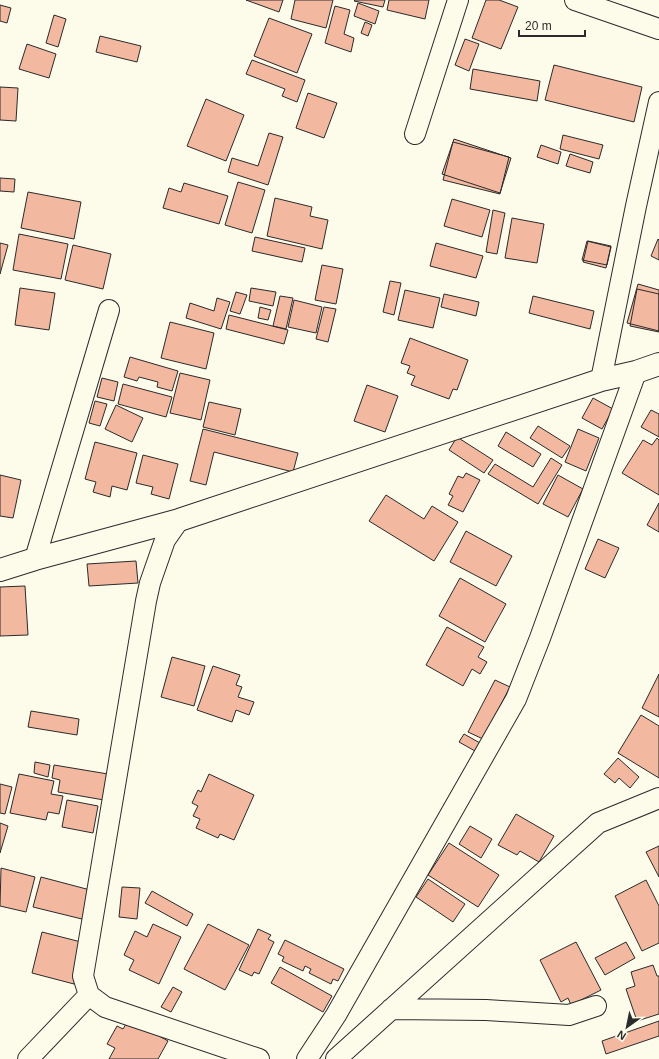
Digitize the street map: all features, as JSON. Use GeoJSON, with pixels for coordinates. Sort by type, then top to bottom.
{"type":"FeatureCollection","features":[{"type":"Feature","properties":{"kind":"street"},"geometry":{"type":"LineString","coordinates":[[415,134],[458,0]]}},
{"type":"Feature","properties":{"kind":"street"},"geometry":{"type":"LineString","coordinates":[[575,0],[659,29]]}},
{"type":"Feature","properties":{"kind":"street"},"geometry":{"type":"LineString","coordinates":[[601,380],[634,214],[659,102]]}},
{"type":"Feature","properties":{"kind":"street"},"geometry":{"type":"LineString","coordinates":[[35,558],[108,310]]}},
{"type":"Feature","properties":{"kind":"street"},"geometry":{"type":"LineString","coordinates":[[0,570],[35,558],[179,520],[601,380],[636,372],[659,364]]}},
{"type":"Feature","properties":{"kind":"street"},"geometry":{"type":"LineString","coordinates":[[307,1059],[336,1015],[516,699],[540,638],[636,372]]}},
{"type":"Feature","properties":{"kind":"street"},"geometry":{"type":"LineString","coordinates":[[179,520],[165,540],[150,583],[146,601],[83,976],[89,995],[105,1007],[258,1059]]}},
{"type":"Feature","properties":{"kind":"street"},"geometry":{"type":"LineString","coordinates":[[336,1059],[598,823],[659,798]]}},
{"type":"Feature","properties":{"kind":"street"},"geometry":{"type":"LineString","coordinates":[[28,1059],[89,995]]}},
{"type":"Feature","properties":{"kind":"street"},"geometry":{"type":"LineString","coordinates":[[391,1009],[486,1010],[569,1015],[596,1006]]}},
{"type":"Feature","properties":{"kind":"building"},"geometry":{"type":"Polygon","coordinates":[[[246,0],[283,0],[279,12],[246,0]]]}},
{"type":"Feature","properties":{"kind":"building"},"geometry":{"type":"Polygon","coordinates":[[[295,0],[333,0],[326,28],[291,19],[295,0]]]}},
{"type":"Feature","properties":{"kind":"building"},"geometry":{"type":"Polygon","coordinates":[[[385,0],[383,7],[354,1],[385,0]]]}},
{"type":"Feature","properties":{"kind":"building"},"geometry":{"type":"Polygon","coordinates":[[[389,0],[429,0],[425,19],[387,10],[389,0]]]}},
{"type":"Feature","properties":{"kind":"building"},"geometry":{"type":"Polygon","coordinates":[[[486,0],[499,0],[518,7],[501,49],[472,38],[486,0]]]}},
{"type":"Feature","properties":{"kind":"building"},"geometry":{"type":"Polygon","coordinates":[[[358,3],[379,11],[375,24],[354,16],[358,3]]]}},
{"type":"Feature","properties":{"kind":"building"},"geometry":{"type":"Polygon","coordinates":[[[0,5],[11,8],[7,23],[0,21],[0,5]]]}},
{"type":"Feature","properties":{"kind":"building"},"geometry":{"type":"Polygon","coordinates":[[[335,6],[350,10],[344,34],[354,38],[351,52],[325,43],[335,6]]]}},
{"type":"Feature","properties":{"kind":"building"},"geometry":{"type":"Polygon","coordinates":[[[54,15],[66,19],[58,47],[46,43],[54,15]]]}},
{"type":"Feature","properties":{"kind":"building"},"geometry":{"type":"Polygon","coordinates":[[[269,18],[312,34],[297,73],[254,56],[269,18]]]}},
{"type":"Feature","properties":{"kind":"building"},"geometry":{"type":"Polygon","coordinates":[[[365,22],[372,25],[368,36],[361,33],[365,22]]]}},
{"type":"Feature","properties":{"kind":"building"},"geometry":{"type":"Polygon","coordinates":[[[100,36],[141,46],[137,62],[96,52],[100,36]]]}},
{"type":"Feature","properties":{"kind":"building"},"geometry":{"type":"Polygon","coordinates":[[[465,39],[479,44],[469,71],[455,65],[465,39]]]}},
{"type":"Feature","properties":{"kind":"building"},"geometry":{"type":"Polygon","coordinates":[[[27,44],[56,54],[49,78],[19,69],[27,44]]]}},
{"type":"Feature","properties":{"kind":"building"},"geometry":{"type":"Polygon","coordinates":[[[252,60],[305,80],[297,102],[282,96],[285,89],[246,74],[252,60]]]}},
{"type":"Feature","properties":{"kind":"building"},"geometry":{"type":"Polygon","coordinates":[[[554,65],[642,87],[634,122],[545,100],[554,65]]]}},
{"type":"Feature","properties":{"kind":"building"},"geometry":{"type":"Polygon","coordinates":[[[473,69],[540,81],[537,101],[470,89],[473,69]]]}},
{"type":"Feature","properties":{"kind":"building"},"geometry":{"type":"Polygon","coordinates":[[[0,87],[18,88],[16,121],[0,120],[0,87]]]}},
{"type":"Feature","properties":{"kind":"building"},"geometry":{"type":"Polygon","coordinates":[[[308,93],[337,103],[324,138],[296,128],[308,93]]]}},
{"type":"Feature","properties":{"kind":"building"},"geometry":{"type":"Polygon","coordinates":[[[206,99],[244,115],[226,161],[187,146],[206,99]]]}},
{"type":"Feature","properties":{"kind":"building"},"geometry":{"type":"Polygon","coordinates":[[[269,133],[283,137],[268,185],[228,172],[232,158],[258,166],[269,133]]]}},
{"type":"Feature","properties":{"kind":"building"},"geometry":{"type":"Polygon","coordinates":[[[563,135],[603,145],[599,159],[560,149],[563,135]]]}},
{"type":"Feature","properties":{"kind":"building"},"geometry":{"type":"Polygon","coordinates":[[[454,139],[511,158],[500,193],[442,174],[454,139]]]}},
{"type":"Feature","properties":{"kind":"building"},"geometry":{"type":"Polygon","coordinates":[[[453,142],[509,157],[500,194],[443,180],[453,142]]]}},
{"type":"Feature","properties":{"kind":"building"},"geometry":{"type":"Polygon","coordinates":[[[541,145],[561,152],[558,164],[537,157],[541,145]]]}},
{"type":"Feature","properties":{"kind":"building"},"geometry":{"type":"Polygon","coordinates":[[[570,154],[593,162],[590,173],[566,166],[570,154]]]}},
{"type":"Feature","properties":{"kind":"building"},"geometry":{"type":"Polygon","coordinates":[[[0,178],[15,179],[14,192],[0,191],[0,178]]]}},
{"type":"Feature","properties":{"kind":"building"},"geometry":{"type":"Polygon","coordinates":[[[238,182],[265,190],[252,233],[225,225],[238,182]]]}},
{"type":"Feature","properties":{"kind":"building"},"geometry":{"type":"Polygon","coordinates":[[[184,183],[228,196],[219,224],[163,208],[169,188],[181,192],[184,183]]]}},
{"type":"Feature","properties":{"kind":"building"},"geometry":{"type":"Polygon","coordinates":[[[28,192],[81,202],[74,239],[21,228],[28,192]]]}},
{"type":"Feature","properties":{"kind":"building"},"geometry":{"type":"Polygon","coordinates":[[[275,198],[312,207],[310,216],[328,220],[322,249],[267,236],[275,198]]]}},
{"type":"Feature","properties":{"kind":"building"},"geometry":{"type":"Polygon","coordinates":[[[452,199],[490,210],[482,237],[444,226],[452,199]]]}},
{"type":"Feature","properties":{"kind":"building"},"geometry":{"type":"Polygon","coordinates":[[[493,210],[505,213],[497,254],[486,252],[493,210]]]}},
{"type":"Feature","properties":{"kind":"building"},"geometry":{"type":"Polygon","coordinates":[[[512,218],[544,224],[537,263],[505,258],[512,218]]]}},
{"type":"Feature","properties":{"kind":"building"},"geometry":{"type":"Polygon","coordinates":[[[19,234],[68,244],[61,279],[13,270],[19,234]]]}},
{"type":"Feature","properties":{"kind":"building"},"geometry":{"type":"Polygon","coordinates":[[[255,237],[305,248],[302,262],[252,251],[255,237]]]}},
{"type":"Feature","properties":{"kind":"building"},"geometry":{"type":"Polygon","coordinates":[[[658,239],[659,240],[659,260],[651,256],[658,239]]]}},
{"type":"Feature","properties":{"kind":"building"},"geometry":{"type":"Polygon","coordinates":[[[587,241],[611,247],[607,265],[582,260],[587,241]]]}},
{"type":"Feature","properties":{"kind":"building"},"geometry":{"type":"Polygon","coordinates":[[[588,241],[611,246],[606,268],[583,262],[588,241]]]}},
{"type":"Feature","properties":{"kind":"building"},"geometry":{"type":"Polygon","coordinates":[[[0,243],[8,245],[0,274],[0,243]]]}},
{"type":"Feature","properties":{"kind":"building"},"geometry":{"type":"Polygon","coordinates":[[[436,243],[483,256],[476,278],[430,266],[436,243]]]}},
{"type":"Feature","properties":{"kind":"building"},"geometry":{"type":"Polygon","coordinates":[[[73,245],[111,254],[103,289],[65,280],[73,245]]]}},
{"type":"Feature","properties":{"kind":"building"},"geometry":{"type":"Polygon","coordinates":[[[322,265],[343,269],[336,304],[315,300],[322,265]]]}},
{"type":"Feature","properties":{"kind":"building"},"geometry":{"type":"Polygon","coordinates":[[[390,281],[401,283],[394,315],[383,312],[390,281]]]}},
{"type":"Feature","properties":{"kind":"building"},"geometry":{"type":"Polygon","coordinates":[[[638,284],[659,290],[659,331],[627,323],[638,284]]]}},
{"type":"Feature","properties":{"kind":"building"},"geometry":{"type":"Polygon","coordinates":[[[20,288],[55,293],[49,330],[15,325],[20,288]]]}},
{"type":"Feature","properties":{"kind":"building"},"geometry":{"type":"Polygon","coordinates":[[[251,288],[276,292],[273,306],[249,301],[251,288]]]}},
{"type":"Feature","properties":{"kind":"building"},"geometry":{"type":"Polygon","coordinates":[[[637,289],[659,294],[659,332],[630,326],[637,289]]]}},
{"type":"Feature","properties":{"kind":"building"},"geometry":{"type":"Polygon","coordinates":[[[405,290],[440,298],[433,328],[398,320],[405,290]]]}},
{"type":"Feature","properties":{"kind":"building"},"geometry":{"type":"Polygon","coordinates":[[[236,292],[247,295],[240,314],[230,311],[236,292]]]}},
{"type":"Feature","properties":{"kind":"building"},"geometry":{"type":"Polygon","coordinates":[[[444,294],[479,302],[476,316],[441,307],[444,294]]]}},
{"type":"Feature","properties":{"kind":"building"},"geometry":{"type":"Polygon","coordinates":[[[280,296],[293,298],[286,329],[273,326],[280,296]]]}},
{"type":"Feature","properties":{"kind":"building"},"geometry":{"type":"Polygon","coordinates":[[[533,296],[594,311],[590,329],[529,313],[533,296]]]}},
{"type":"Feature","properties":{"kind":"building"},"geometry":{"type":"Polygon","coordinates":[[[217,298],[230,302],[221,329],[186,318],[190,303],[214,311],[217,298]]]}},
{"type":"Feature","properties":{"kind":"building"},"geometry":{"type":"Polygon","coordinates":[[[294,300],[322,307],[316,333],[288,327],[294,300]]]}},
{"type":"Feature","properties":{"kind":"building"},"geometry":{"type":"Polygon","coordinates":[[[260,307],[271,310],[268,320],[258,318],[260,307]]]}},
{"type":"Feature","properties":{"kind":"building"},"geometry":{"type":"Polygon","coordinates":[[[324,307],[336,309],[328,342],[316,339],[324,307]]]}},
{"type":"Feature","properties":{"kind":"building"},"geometry":{"type":"Polygon","coordinates":[[[229,315],[288,330],[284,344],[226,329],[229,315]]]}},
{"type":"Feature","properties":{"kind":"building"},"geometry":{"type":"Polygon","coordinates":[[[170,322],[214,333],[206,369],[161,358],[170,322]]]}},
{"type":"Feature","properties":{"kind":"building"},"geometry":{"type":"Polygon","coordinates":[[[410,338],[468,360],[457,390],[453,389],[449,399],[411,385],[415,376],[407,373],[410,366],[401,363],[410,338]]]}},
{"type":"Feature","properties":{"kind":"building"},"geometry":{"type":"Polygon","coordinates":[[[130,357],[178,371],[172,391],[157,387],[158,382],[139,377],[137,381],[124,377],[130,357]]]}},
{"type":"Feature","properties":{"kind":"building"},"geometry":{"type":"Polygon","coordinates":[[[180,373],[210,380],[201,420],[170,413],[180,373]]]}},
{"type":"Feature","properties":{"kind":"building"},"geometry":{"type":"Polygon","coordinates":[[[102,378],[118,382],[114,401],[97,397],[102,378]]]}},
{"type":"Feature","properties":{"kind":"building"},"geometry":{"type":"Polygon","coordinates":[[[123,384],[172,397],[166,417],[118,404],[123,384]]]}},
{"type":"Feature","properties":{"kind":"building"},"geometry":{"type":"Polygon","coordinates":[[[367,385],[398,396],[385,432],[354,421],[367,385]]]}},
{"type":"Feature","properties":{"kind":"building"},"geometry":{"type":"Polygon","coordinates":[[[593,398],[613,409],[602,429],[582,418],[593,398]]]}},
{"type":"Feature","properties":{"kind":"building"},"geometry":{"type":"Polygon","coordinates":[[[95,401],[107,404],[100,426],[89,423],[95,401]]]}},
{"type":"Feature","properties":{"kind":"building"},"geometry":{"type":"Polygon","coordinates":[[[209,402],[241,409],[235,435],[203,427],[209,402]]]}},
{"type":"Feature","properties":{"kind":"building"},"geometry":{"type":"Polygon","coordinates":[[[116,405],[143,418],[132,442],[105,429],[116,405]]]}},
{"type":"Feature","properties":{"kind":"building"},"geometry":{"type":"Polygon","coordinates":[[[651,410],[659,414],[659,437],[641,427],[651,410]]]}},
{"type":"Feature","properties":{"kind":"building"},"geometry":{"type":"Polygon","coordinates":[[[538,426],[570,446],[562,458],[530,438],[538,426]]]}},
{"type":"Feature","properties":{"kind":"building"},"geometry":{"type":"Polygon","coordinates":[[[203,429],[298,453],[293,472],[214,452],[206,485],[190,481],[203,429]]]}},
{"type":"Feature","properties":{"kind":"building"},"geometry":{"type":"Polygon","coordinates":[[[578,429],[599,438],[586,471],[565,462],[578,429]]]}},
{"type":"Feature","properties":{"kind":"building"},"geometry":{"type":"Polygon","coordinates":[[[506,432],[541,454],[533,467],[498,446],[506,432]]]}},
{"type":"Feature","properties":{"kind":"building"},"geometry":{"type":"Polygon","coordinates":[[[457,437],[493,460],[484,473],[449,450],[457,437]]]}},
{"type":"Feature","properties":{"kind":"building"},"geometry":{"type":"Polygon","coordinates":[[[657,438],[659,440],[659,495],[622,473],[643,440],[652,445],[657,438]]]}},
{"type":"Feature","properties":{"kind":"building"},"geometry":{"type":"Polygon","coordinates":[[[95,442],[137,453],[127,490],[112,486],[110,497],[93,492],[96,482],[85,479],[95,442]]]}},
{"type":"Feature","properties":{"kind":"building"},"geometry":{"type":"Polygon","coordinates":[[[143,455],[178,464],[169,499],[151,494],[153,487],[136,483],[143,455]]]}},
{"type":"Feature","properties":{"kind":"building"},"geometry":{"type":"Polygon","coordinates":[[[551,458],[562,465],[538,504],[488,474],[495,464],[533,487],[551,458]]]}},
{"type":"Feature","properties":{"kind":"building"},"geometry":{"type":"Polygon","coordinates":[[[466,473],[480,480],[463,512],[448,505],[453,496],[449,494],[458,476],[463,478],[466,473]]]}},
{"type":"Feature","properties":{"kind":"building"},"geometry":{"type":"Polygon","coordinates":[[[0,475],[21,480],[13,518],[0,516],[0,475]]]}},
{"type":"Feature","properties":{"kind":"building"},"geometry":{"type":"Polygon","coordinates":[[[558,475],[583,489],[568,517],[543,504],[558,475]]]}},
{"type":"Feature","properties":{"kind":"building"},"geometry":{"type":"Polygon","coordinates":[[[386,495],[424,519],[432,506],[458,522],[434,561],[369,521],[386,495]]]}},
{"type":"Feature","properties":{"kind":"building"},"geometry":{"type":"Polygon","coordinates":[[[659,503],[659,532],[647,525],[659,503]]]}},
{"type":"Feature","properties":{"kind":"building"},"geometry":{"type":"Polygon","coordinates":[[[466,531],[512,556],[496,586],[450,562],[466,531]]]}},
{"type":"Feature","properties":{"kind":"building"},"geometry":{"type":"Polygon","coordinates":[[[598,539],[619,548],[605,578],[585,569],[598,539]]]}},
{"type":"Feature","properties":{"kind":"building"},"geometry":{"type":"Polygon","coordinates":[[[136,561],[138,583],[89,586],[87,564],[136,561]]]}},
{"type":"Feature","properties":{"kind":"building"},"geometry":{"type":"Polygon","coordinates":[[[460,578],[506,604],[485,642],[439,616],[460,578]]]}},
{"type":"Feature","properties":{"kind":"building"},"geometry":{"type":"Polygon","coordinates":[[[25,586],[28,635],[0,636],[0,587],[25,586]]]}},
{"type":"Feature","properties":{"kind":"building"},"geometry":{"type":"Polygon","coordinates":[[[447,627],[484,647],[478,657],[487,662],[480,674],[472,669],[463,686],[426,665],[447,627]]]}},
{"type":"Feature","properties":{"kind":"building"},"geometry":{"type":"Polygon","coordinates":[[[172,657],[205,666],[194,706],[161,697],[172,657]]]}},
{"type":"Feature","properties":{"kind":"building"},"geometry":{"type":"Polygon","coordinates":[[[213,666],[240,675],[236,685],[242,687],[238,697],[254,702],[249,715],[236,710],[232,722],[197,710],[213,666]]]}},
{"type":"Feature","properties":{"kind":"building"},"geometry":{"type":"Polygon","coordinates":[[[659,674],[659,717],[642,708],[659,674]]]}},
{"type":"Feature","properties":{"kind":"building"},"geometry":{"type":"Polygon","coordinates":[[[495,680],[510,687],[483,739],[468,732],[495,680]]]}},
{"type":"Feature","properties":{"kind":"building"},"geometry":{"type":"Polygon","coordinates":[[[31,711],[79,719],[77,735],[28,727],[31,711]]]}},
{"type":"Feature","properties":{"kind":"building"},"geometry":{"type":"Polygon","coordinates":[[[641,715],[659,726],[659,778],[618,753],[641,715]]]}},
{"type":"Feature","properties":{"kind":"building"},"geometry":{"type":"Polygon","coordinates":[[[464,734],[480,743],[475,751],[459,742],[464,734]]]}},
{"type":"Feature","properties":{"kind":"building"},"geometry":{"type":"Polygon","coordinates":[[[618,758],[639,777],[630,788],[619,778],[615,783],[604,774],[618,758]]]}},
{"type":"Feature","properties":{"kind":"building"},"geometry":{"type":"Polygon","coordinates":[[[35,762],[50,765],[48,777],[34,773],[35,762]]]}},
{"type":"Feature","properties":{"kind":"building"},"geometry":{"type":"Polygon","coordinates":[[[54,765],[108,774],[104,800],[58,792],[60,780],[52,778],[54,765]]]}},
{"type":"Feature","properties":{"kind":"building"},"geometry":{"type":"Polygon","coordinates":[[[19,774],[54,781],[51,794],[63,796],[59,814],[48,812],[46,820],[10,813],[19,774]]]}},
{"type":"Feature","properties":{"kind":"building"},"geometry":{"type":"Polygon","coordinates":[[[209,774],[254,795],[234,840],[220,834],[218,838],[196,828],[200,819],[193,816],[198,806],[192,803],[198,790],[201,792],[209,774]]]}},
{"type":"Feature","properties":{"kind":"building"},"geometry":{"type":"Polygon","coordinates":[[[0,784],[12,787],[5,814],[0,813],[0,784]]]}},
{"type":"Feature","properties":{"kind":"building"},"geometry":{"type":"Polygon","coordinates":[[[67,800],[98,806],[93,833],[62,827],[67,800]]]}},
{"type":"Feature","properties":{"kind":"building"},"geometry":{"type":"Polygon","coordinates":[[[516,814],[554,836],[539,862],[520,851],[517,855],[498,845],[516,814]]]}},
{"type":"Feature","properties":{"kind":"building"},"geometry":{"type":"Polygon","coordinates":[[[0,823],[8,826],[0,853],[0,823]]]}},
{"type":"Feature","properties":{"kind":"building"},"geometry":{"type":"Polygon","coordinates":[[[470,826],[492,839],[481,858],[459,844],[470,826]]]}},
{"type":"Feature","properties":{"kind":"building"},"geometry":{"type":"Polygon","coordinates":[[[449,843],[499,875],[478,907],[428,875],[449,843]]]}},
{"type":"Feature","properties":{"kind":"building"},"geometry":{"type":"Polygon","coordinates":[[[659,846],[659,877],[646,852],[659,846]]]}},
{"type":"Feature","properties":{"kind":"building"},"geometry":{"type":"Polygon","coordinates":[[[1,868],[35,877],[26,912],[0,906],[1,868]]]}},
{"type":"Feature","properties":{"kind":"building"},"geometry":{"type":"Polygon","coordinates":[[[41,877],[94,891],[86,920],[33,907],[41,877]]]}},
{"type":"Feature","properties":{"kind":"building"},"geometry":{"type":"Polygon","coordinates":[[[428,879],[465,904],[453,922],[416,897],[428,879]]]}},
{"type":"Feature","properties":{"kind":"building"},"geometry":{"type":"Polygon","coordinates":[[[646,880],[659,906],[659,943],[642,951],[615,896],[646,880]]]}},
{"type":"Feature","properties":{"kind":"building"},"geometry":{"type":"Polygon","coordinates":[[[122,887],[140,888],[137,919],[119,917],[122,887]]]}},
{"type":"Feature","properties":{"kind":"building"},"geometry":{"type":"Polygon","coordinates":[[[152,891],[193,914],[187,926],[145,903],[152,891]]]}},
{"type":"Feature","properties":{"kind":"building"},"geometry":{"type":"Polygon","coordinates":[[[153,924],[181,937],[159,984],[129,970],[134,960],[124,955],[135,931],[147,937],[153,924]]]}},
{"type":"Feature","properties":{"kind":"building"},"geometry":{"type":"Polygon","coordinates":[[[208,924],[249,945],[225,990],[184,969],[208,924]]]}},
{"type":"Feature","properties":{"kind":"building"},"geometry":{"type":"Polygon","coordinates":[[[258,929],[271,935],[268,939],[274,942],[259,974],[254,972],[252,976],[239,970],[258,929]]]}},
{"type":"Feature","properties":{"kind":"building"},"geometry":{"type":"Polygon","coordinates":[[[42,932],[85,943],[74,984],[32,973],[42,932]]]}},
{"type":"Feature","properties":{"kind":"building"},"geometry":{"type":"Polygon","coordinates":[[[285,940],[344,969],[338,981],[333,979],[331,984],[309,973],[311,969],[305,966],[303,971],[282,961],[284,957],[278,954],[285,940]]]}},
{"type":"Feature","properties":{"kind":"building"},"geometry":{"type":"Polygon","coordinates":[[[576,942],[601,990],[571,1005],[568,998],[561,1002],[540,960],[576,942]]]}},
{"type":"Feature","properties":{"kind":"building"},"geometry":{"type":"Polygon","coordinates":[[[626,942],[635,958],[605,975],[595,958],[626,942]]]}},
{"type":"Feature","properties":{"kind":"building"},"geometry":{"type":"Polygon","coordinates":[[[653,965],[657,976],[659,976],[659,1014],[637,1021],[626,989],[635,986],[631,972],[653,965]]]}},
{"type":"Feature","properties":{"kind":"building"},"geometry":{"type":"Polygon","coordinates":[[[280,967],[332,996],[323,1012],[271,983],[280,967]]]}},
{"type":"Feature","properties":{"kind":"building"},"geometry":{"type":"Polygon","coordinates":[[[173,987],[182,992],[171,1012],[161,1007],[173,987]]]}},
{"type":"Feature","properties":{"kind":"building"},"geometry":{"type":"Polygon","coordinates":[[[129,1019],[168,1041],[158,1059],[109,1059],[115,1048],[107,1044],[117,1026],[123,1029],[129,1019]]]}},
{"type":"Feature","properties":{"kind":"building"},"geometry":{"type":"Polygon","coordinates":[[[659,1021],[659,1036],[606,1054],[602,1041],[659,1021]]]}}]}
